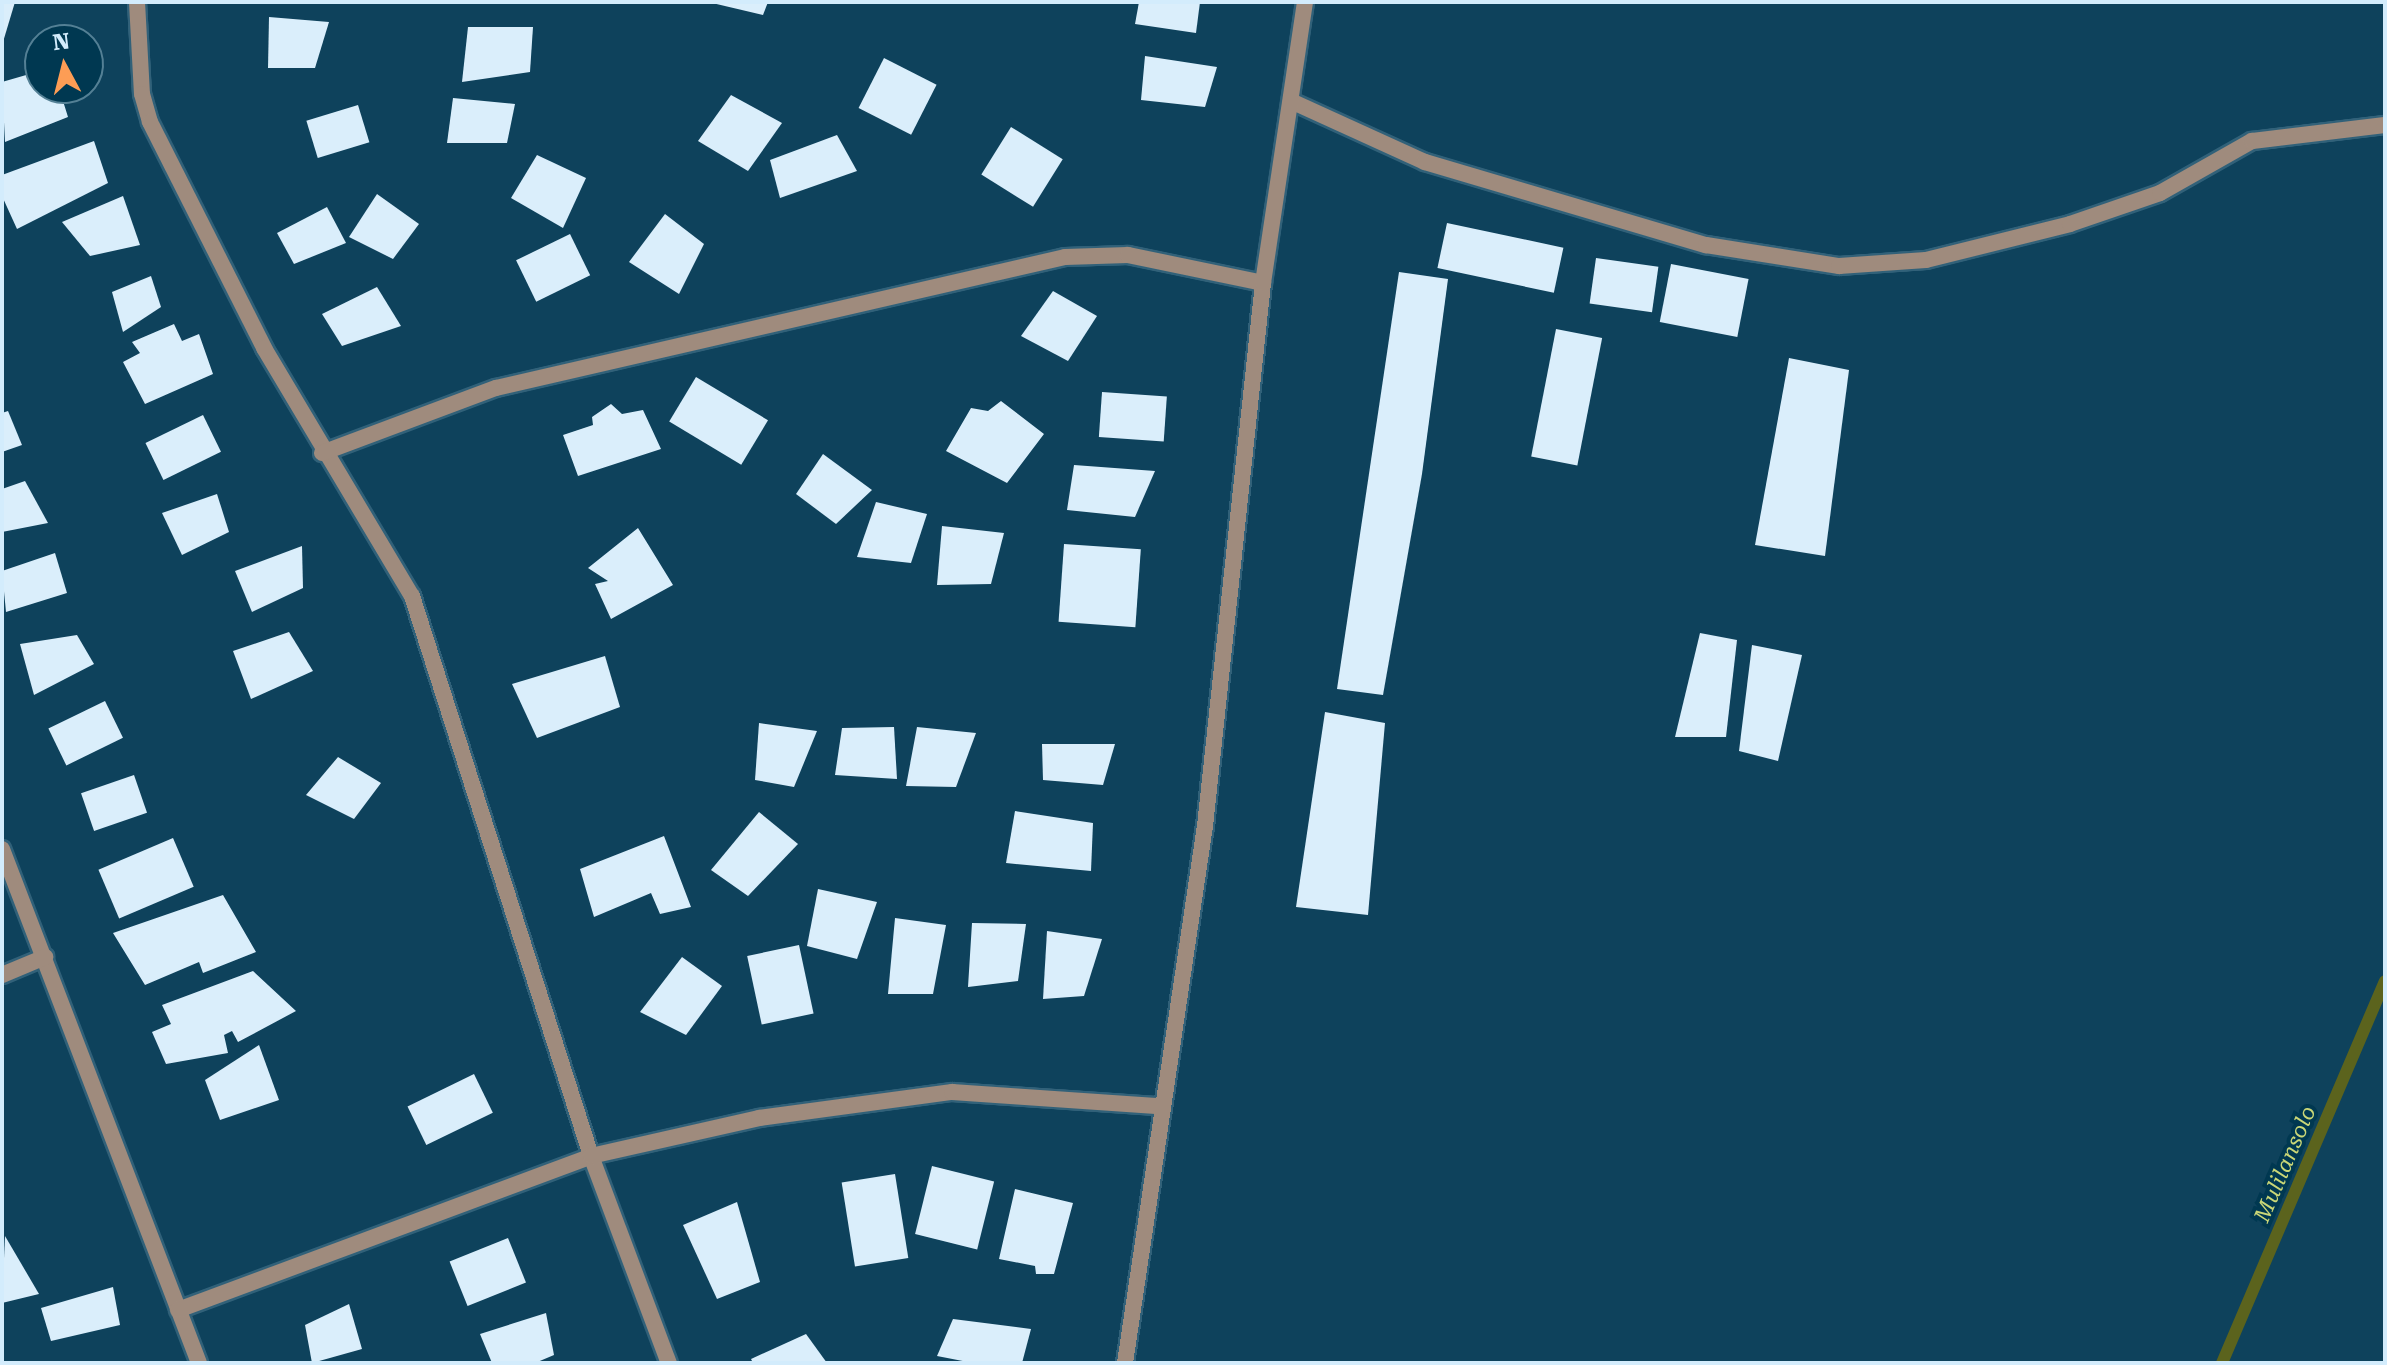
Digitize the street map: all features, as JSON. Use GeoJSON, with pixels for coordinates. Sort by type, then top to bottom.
{"type":"FeatureCollection","features":[{"type":"Feature","properties":{"kind":"street"},"geometry":{"type":"LineString","coordinates":[[137,2],[142,94],[150,122],[322,453],[412,596],[591,1156],[669,1363]]}},
{"type":"Feature","properties":{"kind":"street"},"geometry":{"type":"LineString","coordinates":[[1125,1363],[1160,1106],[1205,826],[1263,283],[1305,2]]}},
{"type":"Feature","properties":{"kind":"street"},"geometry":{"type":"LineString","coordinates":[[1291,101],[1425,162],[1706,245],[1839,266],[1926,260],[2070,224],[2160,193],[2252,141],[2385,125]]}},
{"type":"Feature","properties":{"kind":"street"},"geometry":{"type":"LineString","coordinates":[[322,453],[496,388],[1065,257],[1128,255],[1263,283]]}},
{"type":"Feature","properties":{"kind":"street"},"geometry":{"type":"LineString","coordinates":[[2,849],[199,1363]]}},
{"type":"Feature","properties":{"kind":"street"},"geometry":{"type":"LineString","coordinates":[[2,975],[45,957]]}},
{"type":"Feature","properties":{"kind":"street"},"geometry":{"type":"LineString","coordinates":[[178,1310],[591,1156],[759,1118],[952,1092],[1160,1106]]}},
{"type":"Feature","properties":{"kind":"building"},"geometry":{"type":"Polygon","coordinates":[[[2,2],[15,2],[3,42],[2,42],[2,2]]]}},
{"type":"Feature","properties":{"kind":"building"},"geometry":{"type":"Polygon","coordinates":[[[708,2],[768,2],[763,15],[708,2]]]}},
{"type":"Feature","properties":{"kind":"building"},"geometry":{"type":"Polygon","coordinates":[[[1139,2],[1200,2],[1196,33],[1135,24],[1139,2]]]}},
{"type":"Feature","properties":{"kind":"building"},"geometry":{"type":"Polygon","coordinates":[[[269,17],[329,22],[315,68],[268,68],[269,17]]]}},
{"type":"Feature","properties":{"kind":"building"},"geometry":{"type":"Polygon","coordinates":[[[468,27],[533,27],[530,72],[462,82],[468,27]]]}},
{"type":"Feature","properties":{"kind":"building"},"geometry":{"type":"Polygon","coordinates":[[[1145,56],[1217,67],[1205,107],[1141,100],[1145,56]]]}},
{"type":"Feature","properties":{"kind":"building"},"geometry":{"type":"Polygon","coordinates":[[[884,58],[937,85],[911,135],[859,108],[884,58]]]}},
{"type":"Feature","properties":{"kind":"building"},"geometry":{"type":"Polygon","coordinates":[[[24,76],[24,104],[64,104],[68,117],[5,142],[2,82],[24,76]]]}},
{"type":"Feature","properties":{"kind":"building"},"geometry":{"type":"Polygon","coordinates":[[[731,95],[782,123],[748,171],[698,141],[731,95]]]}},
{"type":"Feature","properties":{"kind":"building"},"geometry":{"type":"Polygon","coordinates":[[[453,98],[515,104],[507,143],[447,143],[453,98]]]}},
{"type":"Feature","properties":{"kind":"building"},"geometry":{"type":"Polygon","coordinates":[[[358,105],[369,142],[318,158],[306,121],[358,105]]]}},
{"type":"Feature","properties":{"kind":"building"},"geometry":{"type":"Polygon","coordinates":[[[1011,127],[1063,159],[1033,207],[981,174],[1011,127]]]}},
{"type":"Feature","properties":{"kind":"building"},"geometry":{"type":"Polygon","coordinates":[[[837,135],[857,171],[780,198],[770,160],[837,135]]]}},
{"type":"Feature","properties":{"kind":"building"},"geometry":{"type":"Polygon","coordinates":[[[94,141],[108,183],[17,229],[2,196],[2,175],[94,141]]]}},
{"type":"Feature","properties":{"kind":"building"},"geometry":{"type":"Polygon","coordinates":[[[537,155],[586,178],[563,228],[511,198],[537,155]]]}},
{"type":"Feature","properties":{"kind":"building"},"geometry":{"type":"Polygon","coordinates":[[[377,194],[419,224],[393,259],[349,237],[377,194]]]}},
{"type":"Feature","properties":{"kind":"building"},"geometry":{"type":"Polygon","coordinates":[[[123,196],[140,245],[90,256],[62,222],[123,196]]]}},
{"type":"Feature","properties":{"kind":"building"},"geometry":{"type":"Polygon","coordinates":[[[327,207],[346,243],[294,264],[277,233],[327,207]]]}},
{"type":"Feature","properties":{"kind":"building"},"geometry":{"type":"Polygon","coordinates":[[[665,214],[704,244],[679,294],[629,262],[665,214]]]}},
{"type":"Feature","properties":{"kind":"building"},"geometry":{"type":"Polygon","coordinates":[[[1447,223],[1563,248],[1554,293],[1437,268],[1447,223]]]}},
{"type":"Feature","properties":{"kind":"building"},"geometry":{"type":"Polygon","coordinates":[[[570,234],[590,275],[536,302],[516,260],[570,234]]]}},
{"type":"Feature","properties":{"kind":"building"},"geometry":{"type":"Polygon","coordinates":[[[1596,258],[1658,267],[1652,312],[1590,304],[1596,258]]]}},
{"type":"Feature","properties":{"kind":"building"},"geometry":{"type":"Polygon","coordinates":[[[1671,264],[1749,279],[1737,337],[1660,322],[1671,264]]]}},
{"type":"Feature","properties":{"kind":"building"},"geometry":{"type":"Polygon","coordinates":[[[1399,272],[1448,279],[1422,474],[1383,695],[1337,689],[1399,272]]]}},
{"type":"Feature","properties":{"kind":"building"},"geometry":{"type":"Polygon","coordinates":[[[151,276],[161,307],[123,332],[112,292],[151,276]]]}},
{"type":"Feature","properties":{"kind":"building"},"geometry":{"type":"Polygon","coordinates":[[[377,287],[401,326],[342,346],[322,314],[377,287]]]}},
{"type":"Feature","properties":{"kind":"building"},"geometry":{"type":"Polygon","coordinates":[[[1053,291],[1097,316],[1068,361],[1021,336],[1053,291]]]}},
{"type":"Feature","properties":{"kind":"building"},"geometry":{"type":"Polygon","coordinates":[[[174,324],[182,341],[199,334],[213,374],[145,404],[123,362],[140,353],[132,342],[174,324]]]}},
{"type":"Feature","properties":{"kind":"building"},"geometry":{"type":"Polygon","coordinates":[[[1556,329],[1602,338],[1577,466],[1531,457],[1556,329]]]}},
{"type":"Feature","properties":{"kind":"building"},"geometry":{"type":"Polygon","coordinates":[[[1789,358],[1849,370],[1825,556],[1755,545],[1789,358]]]}},
{"type":"Feature","properties":{"kind":"building"},"geometry":{"type":"Polygon","coordinates":[[[696,377],[768,420],[741,465],[669,422],[696,377]]]}},
{"type":"Feature","properties":{"kind":"building"},"geometry":{"type":"Polygon","coordinates":[[[1102,392],[1167,397],[1164,441],[1099,437],[1102,392]]]}},
{"type":"Feature","properties":{"kind":"building"},"geometry":{"type":"Polygon","coordinates":[[[1001,401],[1044,434],[1007,483],[946,451],[971,408],[988,411],[1001,401]]]}},
{"type":"Feature","properties":{"kind":"building"},"geometry":{"type":"Polygon","coordinates":[[[611,404],[622,414],[643,410],[661,449],[578,476],[563,435],[593,425],[592,417],[611,404]]]}},
{"type":"Feature","properties":{"kind":"building"},"geometry":{"type":"Polygon","coordinates":[[[8,411],[22,445],[2,452],[2,413],[8,411]]]}},
{"type":"Feature","properties":{"kind":"building"},"geometry":{"type":"Polygon","coordinates":[[[203,415],[221,452],[163,480],[145,443],[203,415]]]}},
{"type":"Feature","properties":{"kind":"building"},"geometry":{"type":"Polygon","coordinates":[[[823,454],[872,490],[836,524],[796,494],[823,454]]]}},
{"type":"Feature","properties":{"kind":"building"},"geometry":{"type":"Polygon","coordinates":[[[1074,465],[1155,471],[1135,517],[1067,510],[1074,465]]]}},
{"type":"Feature","properties":{"kind":"building"},"geometry":{"type":"Polygon","coordinates":[[[25,481],[48,523],[2,532],[2,489],[25,481]]]}},
{"type":"Feature","properties":{"kind":"building"},"geometry":{"type":"Polygon","coordinates":[[[217,494],[229,532],[182,555],[162,513],[217,494]]]}},
{"type":"Feature","properties":{"kind":"building"},"geometry":{"type":"Polygon","coordinates":[[[876,502],[927,514],[911,563],[857,557],[876,502]]]}},
{"type":"Feature","properties":{"kind":"building"},"geometry":{"type":"Polygon","coordinates":[[[942,526],[1004,533],[991,584],[937,585],[942,526]]]}},
{"type":"Feature","properties":{"kind":"building"},"geometry":{"type":"Polygon","coordinates":[[[638,528],[673,585],[611,619],[595,584],[608,581],[588,568],[638,528]]]}},
{"type":"Feature","properties":{"kind":"building"},"geometry":{"type":"Polygon","coordinates":[[[1064,544],[1141,549],[1135,627],[1059,622],[1064,544]]]}},
{"type":"Feature","properties":{"kind":"building"},"geometry":{"type":"Polygon","coordinates":[[[302,546],[303,588],[252,612],[235,571],[302,546]]]}},
{"type":"Feature","properties":{"kind":"building"},"geometry":{"type":"Polygon","coordinates":[[[55,553],[67,593],[6,612],[2,571],[55,553]]]}},
{"type":"Feature","properties":{"kind":"building"},"geometry":{"type":"Polygon","coordinates":[[[289,632],[313,671],[251,699],[233,651],[289,632]]]}},
{"type":"Feature","properties":{"kind":"building"},"geometry":{"type":"Polygon","coordinates":[[[1700,633],[1737,640],[1726,737],[1675,737],[1700,633]]]}},
{"type":"Feature","properties":{"kind":"building"},"geometry":{"type":"Polygon","coordinates":[[[77,635],[94,664],[34,695],[20,644],[77,635]]]}},
{"type":"Feature","properties":{"kind":"building"},"geometry":{"type":"Polygon","coordinates":[[[1752,645],[1802,655],[1778,761],[1739,751],[1752,645]]]}},
{"type":"Feature","properties":{"kind":"building"},"geometry":{"type":"Polygon","coordinates":[[[605,656],[620,707],[537,738],[512,684],[605,656]]]}},
{"type":"Feature","properties":{"kind":"building"},"geometry":{"type":"Polygon","coordinates":[[[105,701],[123,738],[66,765],[48,729],[105,701]]]}},
{"type":"Feature","properties":{"kind":"building"},"geometry":{"type":"Polygon","coordinates":[[[1325,712],[1385,723],[1368,915],[1296,907],[1325,712]]]}},
{"type":"Feature","properties":{"kind":"building"},"geometry":{"type":"Polygon","coordinates":[[[759,723],[817,731],[794,787],[755,780],[759,723]]]}},
{"type":"Feature","properties":{"kind":"building"},"geometry":{"type":"Polygon","coordinates":[[[894,727],[897,779],[835,775],[842,728],[894,727]]]}},
{"type":"Feature","properties":{"kind":"building"},"geometry":{"type":"Polygon","coordinates":[[[917,727],[976,733],[956,787],[906,786],[917,727]]]}},
{"type":"Feature","properties":{"kind":"building"},"geometry":{"type":"Polygon","coordinates":[[[1042,744],[1115,744],[1103,785],[1043,780],[1042,744]]]}},
{"type":"Feature","properties":{"kind":"building"},"geometry":{"type":"Polygon","coordinates":[[[338,757],[381,783],[354,819],[306,795],[338,757]]]}},
{"type":"Feature","properties":{"kind":"building"},"geometry":{"type":"Polygon","coordinates":[[[134,775],[147,813],[94,831],[81,793],[134,775]]]}},
{"type":"Feature","properties":{"kind":"building"},"geometry":{"type":"Polygon","coordinates":[[[1015,811],[1093,823],[1091,871],[1006,863],[1015,811]]]}},
{"type":"Feature","properties":{"kind":"building"},"geometry":{"type":"Polygon","coordinates":[[[759,812],[798,844],[748,896],[711,870],[759,812]]]}},
{"type":"Feature","properties":{"kind":"building"},"geometry":{"type":"Polygon","coordinates":[[[664,836],[691,907],[660,914],[651,893],[594,917],[580,869],[664,836]]]}},
{"type":"Feature","properties":{"kind":"building"},"geometry":{"type":"Polygon","coordinates":[[[173,838],[194,887],[119,918],[98,870],[173,838]]]}},
{"type":"Feature","properties":{"kind":"building"},"geometry":{"type":"Polygon","coordinates":[[[818,889],[877,902],[857,959],[807,946],[818,889]]]}},
{"type":"Feature","properties":{"kind":"building"},"geometry":{"type":"Polygon","coordinates":[[[223,895],[256,952],[203,973],[199,962],[145,985],[113,933],[223,895]]]}},
{"type":"Feature","properties":{"kind":"building"},"geometry":{"type":"Polygon","coordinates":[[[895,918],[946,925],[933,994],[888,994],[895,918]]]}},
{"type":"Feature","properties":{"kind":"building"},"geometry":{"type":"Polygon","coordinates":[[[972,923],[1026,924],[1018,981],[968,987],[972,923]]]}},
{"type":"Feature","properties":{"kind":"building"},"geometry":{"type":"Polygon","coordinates":[[[1047,931],[1102,939],[1084,996],[1043,999],[1047,931]]]}},
{"type":"Feature","properties":{"kind":"building"},"geometry":{"type":"Polygon","coordinates":[[[799,945],[814,1013],[762,1024],[747,956],[799,945]]]}},
{"type":"Feature","properties":{"kind":"building"},"geometry":{"type":"Polygon","coordinates":[[[682,957],[722,986],[686,1035],[640,1012],[682,957]]]}},
{"type":"Feature","properties":{"kind":"building"},"geometry":{"type":"Polygon","coordinates":[[[253,971],[296,1011],[238,1042],[232,1031],[224,1035],[228,1053],[166,1064],[152,1032],[171,1024],[162,1005],[253,971]]]}},
{"type":"Feature","properties":{"kind":"building"},"geometry":{"type":"Polygon","coordinates":[[[259,1045],[279,1100],[220,1120],[205,1080],[259,1045]]]}},
{"type":"Feature","properties":{"kind":"building"},"geometry":{"type":"Polygon","coordinates":[[[474,1074],[493,1113],[426,1145],[407,1106],[474,1074]]]}},
{"type":"Feature","properties":{"kind":"building"},"geometry":{"type":"Polygon","coordinates":[[[932,1166],[994,1181],[977,1249],[915,1234],[932,1166]]]}},
{"type":"Feature","properties":{"kind":"building"},"geometry":{"type":"Polygon","coordinates":[[[895,1174],[908,1258],[855,1266],[842,1182],[895,1174]]]}},
{"type":"Feature","properties":{"kind":"building"},"geometry":{"type":"Polygon","coordinates":[[[1015,1189],[1073,1203],[1054,1274],[1036,1274],[1035,1266],[999,1259],[1015,1189]]]}},
{"type":"Feature","properties":{"kind":"building"},"geometry":{"type":"Polygon","coordinates":[[[737,1202],[760,1282],[717,1299],[683,1225],[737,1202]]]}},
{"type":"Feature","properties":{"kind":"building"},"geometry":{"type":"Polygon","coordinates":[[[5,1236],[39,1294],[2,1303],[5,1236]]]}},
{"type":"Feature","properties":{"kind":"building"},"geometry":{"type":"Polygon","coordinates":[[[508,1238],[526,1283],[468,1306],[450,1262],[508,1238]]]}},
{"type":"Feature","properties":{"kind":"building"},"geometry":{"type":"Polygon","coordinates":[[[113,1287],[120,1325],[51,1341],[41,1308],[113,1287]]]}},
{"type":"Feature","properties":{"kind":"building"},"geometry":{"type":"Polygon","coordinates":[[[349,1304],[362,1349],[312,1363],[305,1325],[349,1304]]]}},
{"type":"Feature","properties":{"kind":"building"},"geometry":{"type":"Polygon","coordinates":[[[546,1313],[554,1355],[535,1363],[492,1363],[480,1334],[546,1313]]]}},
{"type":"Feature","properties":{"kind":"building"},"geometry":{"type":"Polygon","coordinates":[[[953,1319],[1031,1329],[1022,1363],[973,1363],[937,1356],[953,1319]]]}},
{"type":"Feature","properties":{"kind":"building"},"geometry":{"type":"Polygon","coordinates":[[[806,1334],[827,1363],[753,1363],[751,1359],[806,1334]]]}},
{"type":"Feature","properties":{"kind":"waterway","name":"Mulilansolo"},"geometry":{"type":"LineString","coordinates":[[2222,1363],[2385,981]]}}]}
